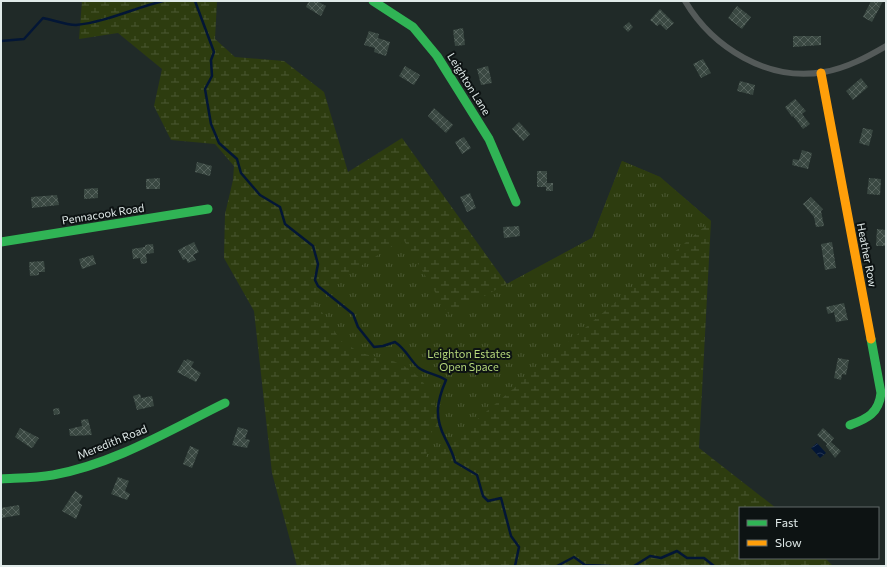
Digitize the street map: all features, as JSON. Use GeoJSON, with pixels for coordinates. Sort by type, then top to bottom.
{"type":"FeatureCollection","features":[{"type":"Feature","properties":{"kind":"street","name":"Leighton Lane"},"geometry":{"type":"LineString","coordinates":[[373,1],[413,27],[437,56],[489,139],[516,202]]}},
{"type":"Feature","properties":{"kind":"street"},"geometry":{"type":"LineString","coordinates":[[685,1],[705,29],[728,49],[752,62],[779,71],[821,73],[843,68],[886,46]]}},
{"type":"Feature","properties":{"kind":"street","name":"Heather Row"},"geometry":{"type":"LineString","coordinates":[[821,73],[882,393],[882,400],[878,409],[870,418],[850,425]]}},
{"type":"Feature","properties":{"kind":"street","name":"Pennacook Road"},"geometry":{"type":"LineString","coordinates":[[1,242],[208,209]]}},
{"type":"Feature","properties":{"kind":"street","name":"Meredith Road"},"geometry":{"type":"LineString","coordinates":[[1,479],[52,475],[85,467],[139,445],[225,403]]}},
{"type":"Feature","properties":{"kind":"green space"},"geometry":{"type":"Polygon","coordinates":[[[82,1],[217,1],[215,39],[235,57],[284,61],[324,92],[348,172],[402,138],[507,284],[592,238],[622,161],[660,177],[711,221],[699,448],[775,507],[739,507],[739,559],[826,559],[833,566],[297,566],[272,473],[254,311],[224,258],[225,214],[233,180],[234,166],[215,144],[171,140],[154,106],[162,69],[118,33],[79,39],[82,1]]]}},
{"type":"Feature","properties":{"kind":"green space","name":"Leighton Estates Open Space"},"geometry":{"type":"Polygon","coordinates":[[[622,161],[660,177],[711,221],[427,462],[426,456],[430,435],[437,423],[434,399],[421,379],[408,368],[393,361],[361,353],[341,341],[312,297],[403,239],[449,315],[592,238],[622,161]]]}},
{"type":"Feature","properties":{"kind":"water"},"geometry":{"type":"Polygon","coordinates":[[[817,443],[826,453],[820,458],[811,448],[817,443]]]}},
{"type":"Feature","properties":{"kind":"building"},"geometry":{"type":"Polygon","coordinates":[[[309,1],[317,1],[326,6],[321,16],[306,7],[309,1]]]}},
{"type":"Feature","properties":{"kind":"building"},"geometry":{"type":"Polygon","coordinates":[[[871,1],[883,1],[872,22],[863,17],[871,1]]]}},
{"type":"Feature","properties":{"kind":"building"},"geometry":{"type":"Polygon","coordinates":[[[737,6],[751,17],[742,29],[728,18],[737,6]]]}},
{"type":"Feature","properties":{"kind":"building"},"geometry":{"type":"Polygon","coordinates":[[[660,9],[674,23],[666,30],[660,24],[657,26],[650,20],[660,9]]]}},
{"type":"Feature","properties":{"kind":"building"},"geometry":{"type":"Polygon","coordinates":[[[629,22],[633,27],[628,32],[623,27],[629,22]]]}},
{"type":"Feature","properties":{"kind":"building"},"geometry":{"type":"Polygon","coordinates":[[[463,28],[465,45],[455,46],[453,30],[463,28]]]}},
{"type":"Feature","properties":{"kind":"building"},"geometry":{"type":"Polygon","coordinates":[[[369,31],[379,34],[378,38],[390,42],[386,56],[374,52],[375,48],[364,45],[369,31]]]}},
{"type":"Feature","properties":{"kind":"building"},"geometry":{"type":"Polygon","coordinates":[[[793,36],[821,36],[821,45],[793,47],[793,36]]]}},
{"type":"Feature","properties":{"kind":"building"},"geometry":{"type":"Polygon","coordinates":[[[703,59],[711,73],[701,78],[693,64],[703,59]]]}},
{"type":"Feature","properties":{"kind":"building"},"geometry":{"type":"Polygon","coordinates":[[[405,66],[420,75],[414,85],[399,76],[405,66]]]}},
{"type":"Feature","properties":{"kind":"building"},"geometry":{"type":"Polygon","coordinates":[[[488,66],[492,83],[481,85],[477,69],[488,66]]]}},
{"type":"Feature","properties":{"kind":"building"},"geometry":{"type":"Polygon","coordinates":[[[861,78],[868,87],[853,100],[846,91],[861,78]]]}},
{"type":"Feature","properties":{"kind":"building"},"geometry":{"type":"Polygon","coordinates":[[[740,81],[755,85],[753,95],[737,91],[740,81]]]}},
{"type":"Feature","properties":{"kind":"building"},"geometry":{"type":"Polygon","coordinates":[[[795,99],[806,111],[802,114],[810,124],[803,129],[785,107],[795,99]]]}},
{"type":"Feature","properties":{"kind":"building"},"geometry":{"type":"Polygon","coordinates":[[[434,108],[453,125],[446,133],[428,116],[434,108]]]}},
{"type":"Feature","properties":{"kind":"building"},"geometry":{"type":"Polygon","coordinates":[[[519,122],[530,134],[523,141],[512,129],[519,122]]]}},
{"type":"Feature","properties":{"kind":"building"},"geometry":{"type":"Polygon","coordinates":[[[863,128],[873,130],[869,146],[859,143],[863,128]]]}},
{"type":"Feature","properties":{"kind":"building"},"geometry":{"type":"Polygon","coordinates":[[[464,137],[471,148],[462,154],[455,142],[464,137]]]}},
{"type":"Feature","properties":{"kind":"building"},"geometry":{"type":"Polygon","coordinates":[[[802,150],[812,153],[808,169],[792,165],[793,159],[799,160],[802,150]]]}},
{"type":"Feature","properties":{"kind":"building"},"geometry":{"type":"Polygon","coordinates":[[[197,162],[212,166],[210,176],[195,172],[197,162]]]}},
{"type":"Feature","properties":{"kind":"building"},"geometry":{"type":"Polygon","coordinates":[[[537,171],[547,171],[547,183],[553,183],[553,191],[546,191],[546,187],[537,187],[537,171]]]}},
{"type":"Feature","properties":{"kind":"building"},"geometry":{"type":"Polygon","coordinates":[[[160,178],[160,189],[146,189],[146,179],[160,178]]]}},
{"type":"Feature","properties":{"kind":"building"},"geometry":{"type":"Polygon","coordinates":[[[869,178],[881,179],[880,195],[867,194],[869,178]]]}},
{"type":"Feature","properties":{"kind":"building"},"geometry":{"type":"Polygon","coordinates":[[[98,188],[98,198],[84,199],[84,189],[98,188]]]}},
{"type":"Feature","properties":{"kind":"building"},"geometry":{"type":"Polygon","coordinates":[[[470,193],[476,208],[467,212],[460,197],[470,193]]]}},
{"type":"Feature","properties":{"kind":"building"},"geometry":{"type":"Polygon","coordinates":[[[57,195],[59,205],[32,208],[31,197],[57,195]]]}},
{"type":"Feature","properties":{"kind":"building"},"geometry":{"type":"Polygon","coordinates":[[[811,197],[823,209],[821,211],[824,226],[816,227],[814,217],[803,204],[811,197]]]}},
{"type":"Feature","properties":{"kind":"building"},"geometry":{"type":"Polygon","coordinates":[[[519,226],[520,236],[504,238],[503,227],[519,226]]]}},
{"type":"Feature","properties":{"kind":"building"},"geometry":{"type":"Polygon","coordinates":[[[877,229],[886,230],[886,246],[876,246],[877,229]]]}},
{"type":"Feature","properties":{"kind":"building"},"geometry":{"type":"Polygon","coordinates":[[[194,242],[199,252],[193,255],[196,260],[188,263],[186,259],[183,260],[178,250],[194,242]]]}},
{"type":"Feature","properties":{"kind":"building"},"geometry":{"type":"Polygon","coordinates":[[[832,242],[836,268],[825,270],[821,244],[832,242]]]}},
{"type":"Feature","properties":{"kind":"building"},"geometry":{"type":"Polygon","coordinates":[[[153,244],[154,253],[146,254],[147,263],[141,264],[140,258],[133,259],[132,249],[153,244]]]}},
{"type":"Feature","properties":{"kind":"building"},"geometry":{"type":"Polygon","coordinates":[[[93,255],[96,264],[82,269],[79,259],[93,255]]]}},
{"type":"Feature","properties":{"kind":"building"},"geometry":{"type":"Polygon","coordinates":[[[44,261],[45,272],[39,272],[39,275],[30,276],[29,262],[44,261]]]}},
{"type":"Feature","properties":{"kind":"building"},"geometry":{"type":"Polygon","coordinates":[[[844,303],[848,320],[836,322],[834,312],[828,314],[826,307],[844,303]]]}},
{"type":"Feature","properties":{"kind":"building"},"geometry":{"type":"Polygon","coordinates":[[[838,358],[849,360],[846,375],[842,374],[841,380],[834,378],[838,358]]]}},
{"type":"Feature","properties":{"kind":"building"},"geometry":{"type":"Polygon","coordinates":[[[187,359],[194,362],[191,367],[201,373],[196,382],[177,372],[184,360],[186,361],[187,359]]]}},
{"type":"Feature","properties":{"kind":"building"},"geometry":{"type":"Polygon","coordinates":[[[140,394],[141,398],[152,396],[154,406],[137,410],[133,396],[140,394]]]}},
{"type":"Feature","properties":{"kind":"building"},"geometry":{"type":"Polygon","coordinates":[[[59,408],[60,414],[54,415],[53,409],[59,408]]]}},
{"type":"Feature","properties":{"kind":"building"},"geometry":{"type":"Polygon","coordinates":[[[88,419],[92,435],[70,436],[69,429],[82,426],[81,420],[88,419]]]}},
{"type":"Feature","properties":{"kind":"building"},"geometry":{"type":"Polygon","coordinates":[[[238,427],[248,430],[245,439],[250,440],[247,448],[232,445],[238,427]]]}},
{"type":"Feature","properties":{"kind":"building"},"geometry":{"type":"Polygon","coordinates":[[[20,428],[39,438],[33,447],[31,448],[15,437],[20,428]]]}},
{"type":"Feature","properties":{"kind":"building"},"geometry":{"type":"Polygon","coordinates":[[[823,428],[834,438],[831,442],[841,451],[835,458],[826,446],[827,444],[817,435],[823,428]]]}},
{"type":"Feature","properties":{"kind":"building"},"geometry":{"type":"Polygon","coordinates":[[[190,446],[199,450],[192,468],[183,464],[190,446]]]}},
{"type":"Feature","properties":{"kind":"building"},"geometry":{"type":"Polygon","coordinates":[[[118,477],[129,481],[125,491],[130,494],[127,500],[111,494],[118,477]]]}},
{"type":"Feature","properties":{"kind":"building"},"geometry":{"type":"Polygon","coordinates":[[[75,491],[83,496],[79,503],[82,505],[76,519],[62,511],[75,491]]]}},
{"type":"Feature","properties":{"kind":"building"},"geometry":{"type":"Polygon","coordinates":[[[19,505],[20,515],[1,518],[1,508],[19,505]]]}},
{"type":"Feature","properties":{"kind":"waterway"},"geometry":{"type":"LineString","coordinates":[[1,41],[24,39],[43,18],[76,25],[109,18],[163,1]]}},
{"type":"Feature","properties":{"kind":"waterway"},"geometry":{"type":"LineString","coordinates":[[195,1],[214,52],[211,60],[212,76],[205,89],[211,124],[219,143],[237,159],[241,173],[260,195],[280,207],[285,224],[313,246],[318,264],[315,280],[318,286],[353,314],[358,327],[374,347],[395,342],[419,368],[446,380],[440,395],[438,409],[439,423],[455,462],[477,475],[483,496],[488,501],[501,498],[511,536],[519,547],[515,566]]}},
{"type":"Feature","properties":{"kind":"waterway"},"geometry":{"type":"LineString","coordinates":[[634,566],[650,556],[661,558],[677,551],[687,558],[704,558],[714,566]]}},
{"type":"Feature","properties":{"kind":"waterway"},"geometry":{"type":"LineString","coordinates":[[557,566],[574,557],[585,565],[610,566]]}},
{"type":"Feature","properties":{"kind":"traffic: fast"},"geometry":{"type":"LineString","coordinates":[[373,1],[413,27],[437,56],[489,139],[516,202]]}},
{"type":"Feature","properties":{"kind":"traffic: fast"},"geometry":{"type":"LineString","coordinates":[[1,242],[208,209]]}},
{"type":"Feature","properties":{"kind":"traffic: fast"},"geometry":{"type":"LineString","coordinates":[[850,425],[867,418],[878,406],[880,400],[881,393],[871,339]]}},
{"type":"Feature","properties":{"kind":"traffic: fast"},"geometry":{"type":"LineString","coordinates":[[1,479],[53,475],[98,463],[120,455],[225,403]]}},
{"type":"Feature","properties":{"kind":"traffic: slow"},"geometry":{"type":"LineString","coordinates":[[821,73],[871,339]]}}]}
